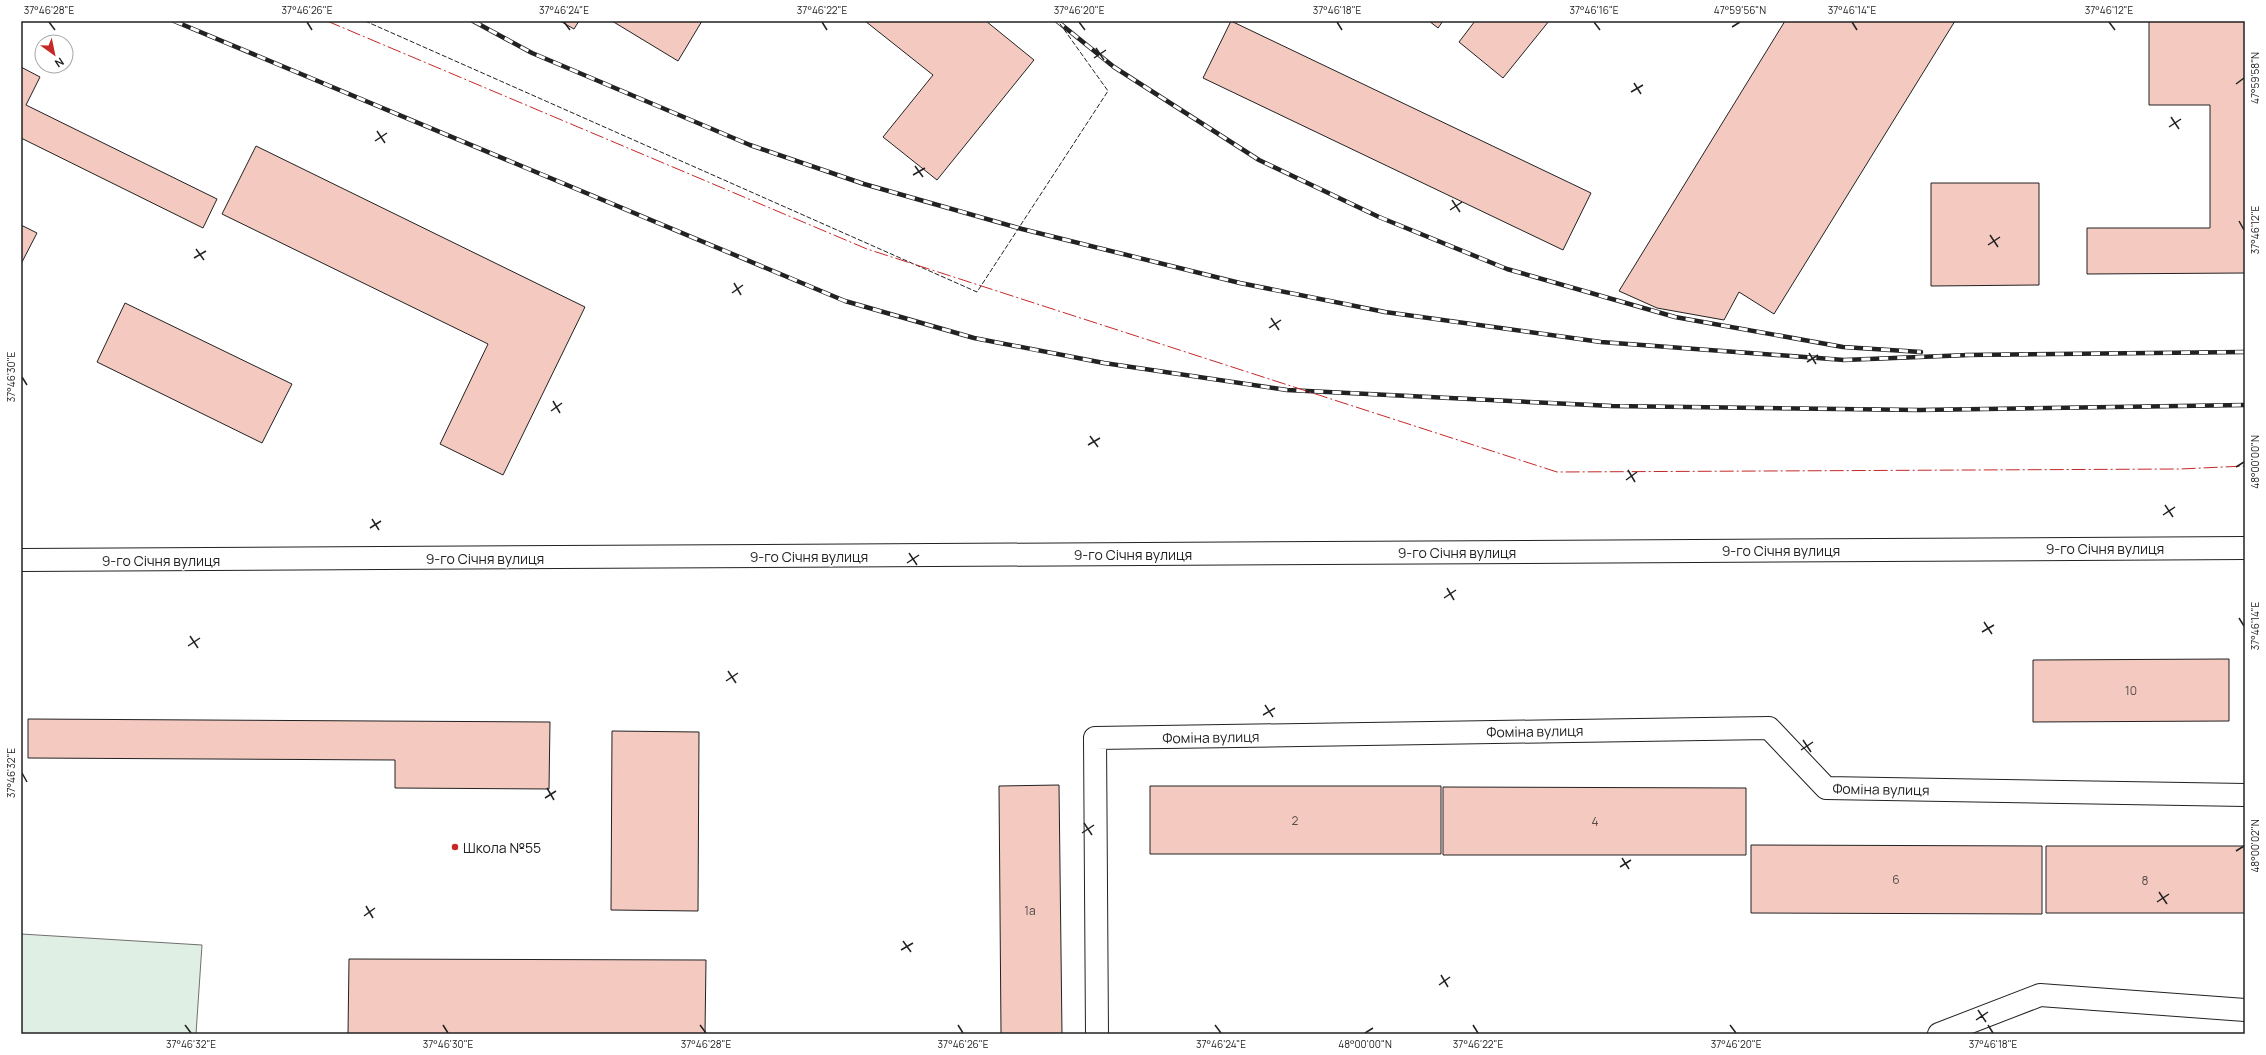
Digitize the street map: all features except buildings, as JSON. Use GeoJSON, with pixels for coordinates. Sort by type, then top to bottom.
{"type":"FeatureCollection","features":[{"type":"Feature","properties":{"kind":"street","name":"9-го Січня вулиця"},"geometry":{"type":"LineString","coordinates":[[21,560],[2245,548]]}},
{"type":"Feature","properties":{"kind":"street","name":"Фоміна вулиця"},"geometry":{"type":"LineString","coordinates":[[1097,1034],[1095,738],[1769,728],[1826,788],[2245,795]]}},
{"type":"Feature","properties":{"kind":"street"},"geometry":{"type":"LineString","coordinates":[[1939,1034],[2040,995],[2245,1010]]}},
{"type":"Feature","properties":{"kind":"green space"},"geometry":{"type":"Polygon","coordinates":[[[21,934],[202,945],[196,1034],[21,1034],[21,934]]]}},
{"type":"Feature","properties":{"kind":"railway"},"geometry":{"type":"LineString","coordinates":[[174,21],[845,301],[974,338],[1104,363],[1287,390],[1612,406],[1919,410],[2245,405]]}},
{"type":"Feature","properties":{"kind":"railway"},"geometry":{"type":"LineString","coordinates":[[473,21],[532,53],[750,145],[864,184],[1022,229],[1240,283],[1385,312],[1601,342],[1844,360],[1969,355]]}},
{"type":"Feature","properties":{"kind":"railway"},"geometry":{"type":"LineString","coordinates":[[1057,21],[1114,67],[1259,160],[1379,217],[1507,269],[1675,317],[1843,347],[1921,352]]}},
{"type":"Feature","properties":{"kind":"railway"},"geometry":{"type":"LineString","coordinates":[[1965,355],[2245,352]]}},
{"type":"Feature","properties":{"kind":"fence"},"geometry":{"type":"LineString","coordinates":[[365,21],[977,292],[1108,91],[1058,21]]}},
{"type":"Feature","properties":{"kind":"power"},"geometry":{"type":"LineString","coordinates":[[327,21],[867,249],[1557,472],[2180,469],[2245,466]]}},
{"type":"Feature","properties":{"kind":"place","name":"Школа №55"},"geometry":{"type":"Point","coordinates":[455,847]}}]}
